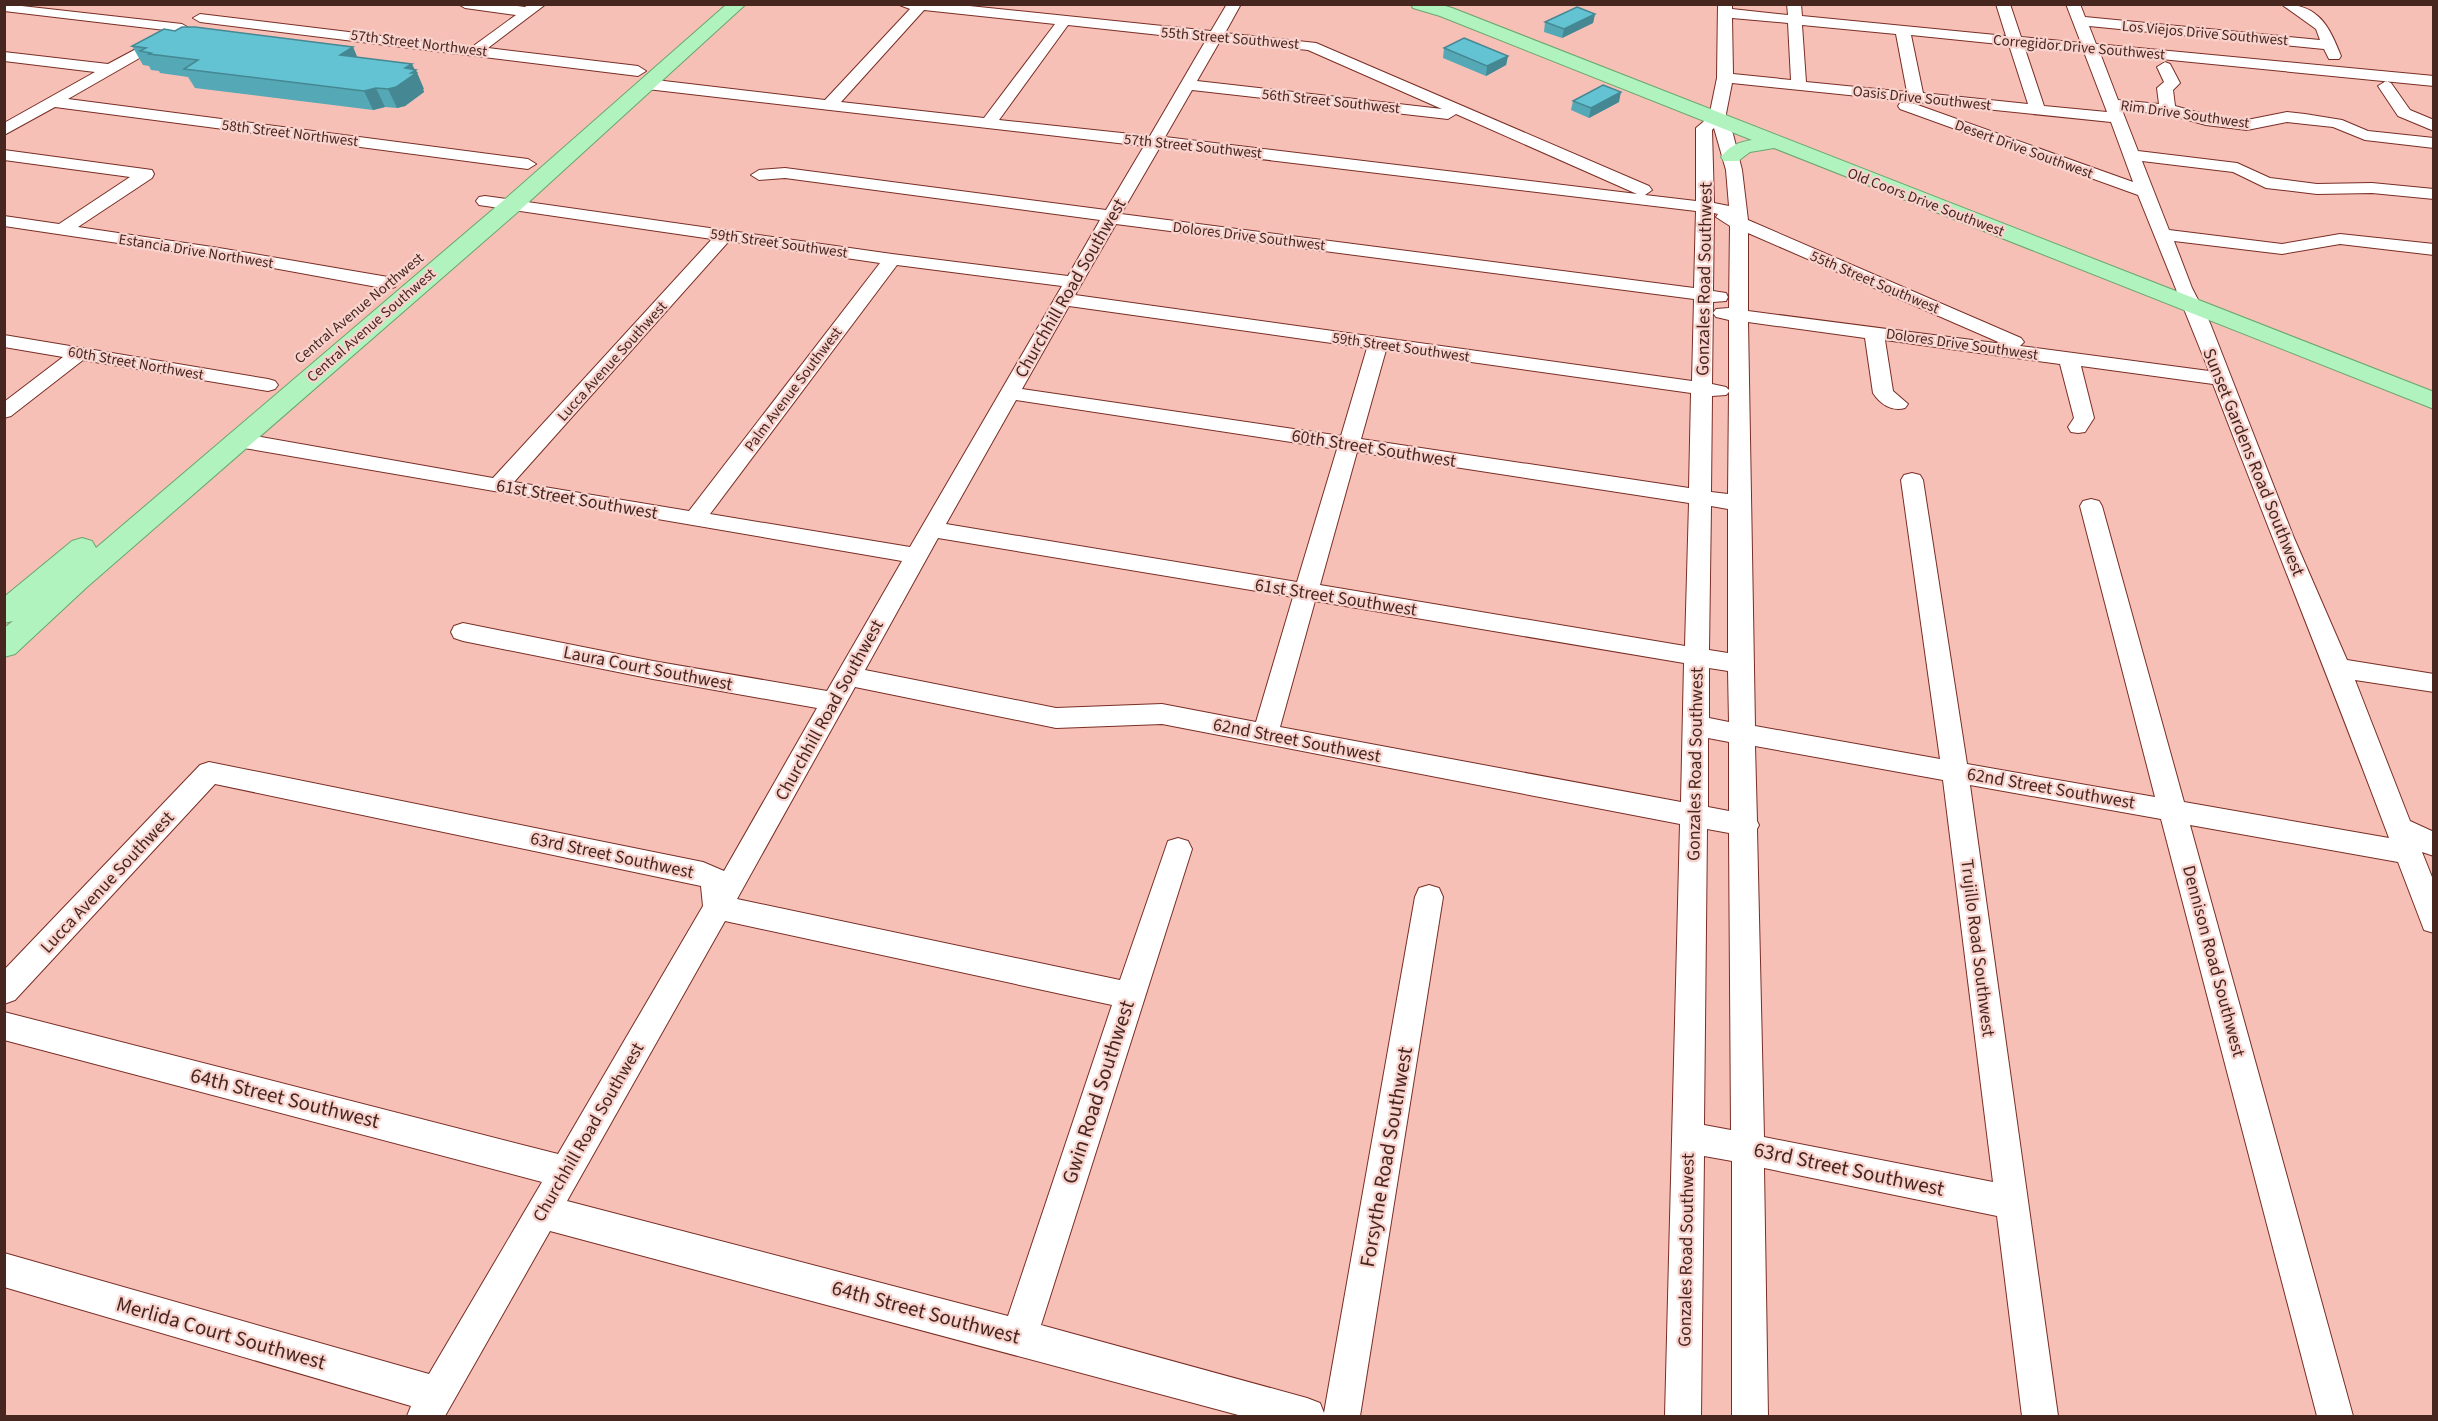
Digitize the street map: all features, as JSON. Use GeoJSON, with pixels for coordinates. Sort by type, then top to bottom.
{"type":"FeatureCollection","features":[{"type":"Feature","properties":{"kind":"main road"},"geometry":{"type":"LineString","coordinates":[[466,217],[558,139],[643,77],[716,4]]}},
{"type":"Feature","properties":{"kind":"main road","name":"Central Avenue Southwest"},"geometry":{"type":"LineString","coordinates":[[4,646],[238,440],[512,205],[643,77],[738,4]]}},
{"type":"Feature","properties":{"kind":"main road","name":"Old Coors Drive Southwest"},"geometry":{"type":"LineString","coordinates":[[1419,4],[1446,12],[2433,400]]}},
{"type":"Feature","properties":{"kind":"main road"},"geometry":{"type":"LineString","coordinates":[[1731,157],[1744,147],[1775,142]]}},
{"type":"Feature","properties":{"kind":"main road","name":"Central Avenue Northwest"},"geometry":{"type":"LineString","coordinates":[[333,330],[397,275]]}},
{"type":"Feature","properties":{"kind":"main road"},"geometry":{"type":"LineString","coordinates":[[4,613],[276,378]]}},
{"type":"Feature","properties":{"kind":"street"},"geometry":{"type":"LineString","coordinates":[[465,4],[534,8]]}},
{"type":"Feature","properties":{"kind":"street","name":"55th Street Southwest"},"geometry":{"type":"LineString","coordinates":[[904,4],[1215,38],[1228,36],[1311,46],[1668,201]]}},
{"type":"Feature","properties":{"kind":"street","name":"Churchhill Road Southwest"},"geometry":{"type":"LineString","coordinates":[[431,1406],[1234,4]]}},
{"type":"Feature","properties":{"kind":"street"},"geometry":{"type":"LineString","coordinates":[[1794,4],[1799,84]]}},
{"type":"Feature","properties":{"kind":"street"},"geometry":{"type":"LineString","coordinates":[[2003,4],[2038,110]]}},
{"type":"Feature","properties":{"kind":"street","name":"Sunset Gardens Road Southwest"},"geometry":{"type":"LineString","coordinates":[[2073,4],[2283,538],[2338,668],[2433,921]]}},
{"type":"Feature","properties":{"kind":"street"},"geometry":{"type":"LineString","coordinates":[[2288,4],[2322,27],[2331,45],[2331,51],[2344,71]]}},
{"type":"Feature","properties":{"kind":"street"},"geometry":{"type":"LineString","coordinates":[[4,130],[222,6]]}},
{"type":"Feature","properties":{"kind":"street"},"geometry":{"type":"LineString","coordinates":[[830,104],[921,6]]}},
{"type":"Feature","properties":{"kind":"street"},"geometry":{"type":"LineString","coordinates":[[4,7],[182,28]]}},
{"type":"Feature","properties":{"kind":"street"},"geometry":{"type":"LineString","coordinates":[[477,50],[534,8]]}},
{"type":"Feature","properties":{"kind":"street","name":"Gonzales Road Southwest"},"geometry":{"type":"LineString","coordinates":[[1725,9],[1725,78],[1717,119],[1725,134],[1734,170],[1738,217],[1739,503],[1749,1148],[1750,1416]]}},
{"type":"Feature","properties":{"kind":"street","name":"Corregidor Drive Southwest"},"geometry":{"type":"LineString","coordinates":[[1725,9],[1795,20],[1903,31],[2433,81]]}},
{"type":"Feature","properties":{"kind":"street","name":"57th Street Northwest"},"geometry":{"type":"LineString","coordinates":[[200,18],[477,50],[643,77]]}},
{"type":"Feature","properties":{"kind":"street"},"geometry":{"type":"LineString","coordinates":[[988,123],[1064,21]]}},
{"type":"Feature","properties":{"kind":"street","name":"Los Viejos Drive Southwest"},"geometry":{"type":"LineString","coordinates":[[2078,21],[2331,45]]}},
{"type":"Feature","properties":{"kind":"street"},"geometry":{"type":"LineString","coordinates":[[1903,31],[1916,97]]}},
{"type":"Feature","properties":{"kind":"street"},"geometry":{"type":"LineString","coordinates":[[4,56],[110,69]]}},
{"type":"Feature","properties":{"kind":"street"},"geometry":{"type":"LineString","coordinates":[[2165,67],[2172,82],[2165,88],[2166,109]]}},
{"type":"Feature","properties":{"kind":"street","name":"57th Street Southwest"},"geometry":{"type":"LineString","coordinates":[[643,77],[830,104],[1668,201],[1705,208]]}},
{"type":"Feature","properties":{"kind":"street","name":"Oasis Drive Southwest"},"geometry":{"type":"LineString","coordinates":[[1725,78],[2038,110],[2116,111]]}},
{"type":"Feature","properties":{"kind":"street","name":"56th Street Southwest"},"geometry":{"type":"LineString","coordinates":[[1189,85],[1473,116]]}},
{"type":"Feature","properties":{"kind":"street"},"geometry":{"type":"LineString","coordinates":[[2386,86],[2404,113],[2433,126]]}},
{"type":"Feature","properties":{"kind":"street","name":"Desert Drive Southwest"},"geometry":{"type":"LineString","coordinates":[[1869,92],[2146,192]]}},
{"type":"Feature","properties":{"kind":"street","name":"58th Street Northwest"},"geometry":{"type":"LineString","coordinates":[[52,102],[528,164]]}},
{"type":"Feature","properties":{"kind":"street","name":"Rim Drive Southwest"},"geometry":{"type":"LineString","coordinates":[[2116,111],[2166,109],[2199,119],[2247,124],[2261,124],[2287,117],[2336,123],[2366,135],[2433,143]]}},
{"type":"Feature","properties":{"kind":"street"},"geometry":{"type":"LineString","coordinates":[[4,110],[32,114]]}},
{"type":"Feature","properties":{"kind":"street","name":"Gonzales Road Southwest"},"geometry":{"type":"LineString","coordinates":[[1683,1416],[1692,815],[1696,726],[1705,208],[1704,128],[1717,119]]}},
{"type":"Feature","properties":{"kind":"street"},"geometry":{"type":"LineString","coordinates":[[4,155],[146,174],[63,229]]}},
{"type":"Feature","properties":{"kind":"street"},"geometry":{"type":"LineString","coordinates":[[2133,155],[2237,168],[2266,183],[2317,189],[2372,188],[2433,194]]}},
{"type":"Feature","properties":{"kind":"street","name":"Dolores Drive Southwest"},"geometry":{"type":"LineString","coordinates":[[759,175],[797,175],[1100,214],[1110,218],[1739,308],[1874,332],[2221,379]]}},
{"type":"Feature","properties":{"kind":"street","name":"59th Street Southwest"},"geometry":{"type":"LineString","coordinates":[[485,201],[892,259],[1378,345],[1739,394]]}},
{"type":"Feature","properties":{"kind":"street","name":"55th Street Southwest"},"geometry":{"type":"LineString","coordinates":[[1705,208],[1738,217],[2043,355]]}},
{"type":"Feature","properties":{"kind":"street","name":"Estancia Drive Northwest"},"geometry":{"type":"LineString","coordinates":[[4,220],[397,275]]}},
{"type":"Feature","properties":{"kind":"street"},"geometry":{"type":"LineString","coordinates":[[2162,234],[2282,249],[2340,239],[2433,250]]}},
{"type":"Feature","properties":{"kind":"street","name":"Lucca Avenue Southwest"},"geometry":{"type":"LineString","coordinates":[[498,486],[725,236]]}},
{"type":"Feature","properties":{"kind":"street"},"geometry":{"type":"LineString","coordinates":[[2379,242],[2389,260]]}},
{"type":"Feature","properties":{"kind":"street","name":"Palm Avenue Southwest"},"geometry":{"type":"LineString","coordinates":[[694,519],[892,259]]}},
{"type":"Feature","properties":{"kind":"street"},"geometry":{"type":"LineString","coordinates":[[1874,332],[1883,393],[1898,404]]}},
{"type":"Feature","properties":{"kind":"street","name":"60th Street Northwest"},"geometry":{"type":"LineString","coordinates":[[4,341],[276,378]]}},
{"type":"Feature","properties":{"kind":"street"},"geometry":{"type":"LineString","coordinates":[[1265,734],[1378,345]]}},
{"type":"Feature","properties":{"kind":"street"},"geometry":{"type":"LineString","coordinates":[[4,412],[80,353]]}},
{"type":"Feature","properties":{"kind":"street"},"geometry":{"type":"LineString","coordinates":[[2069,359],[2084,418],[2078,427]]}},
{"type":"Feature","properties":{"kind":"street","name":"60th Street Southwest"},"geometry":{"type":"LineString","coordinates":[[1010,393],[1739,503]]}},
{"type":"Feature","properties":{"kind":"street","name":"61st Street Southwest"},"geometry":{"type":"LineString","coordinates":[[238,440],[916,556]]}},
{"type":"Feature","properties":{"kind":"street","name":"Trujillo Road Southwest"},"geometry":{"type":"LineString","coordinates":[[1912,480],[1954,771],[2040,1416]]}},
{"type":"Feature","properties":{"kind":"street","name":"Dennison Road Southwest"},"geometry":{"type":"LineString","coordinates":[[2091,506],[2335,1416]]}},
{"type":"Feature","properties":{"kind":"street","name":"61st Street Southwest"},"geometry":{"type":"LineString","coordinates":[[932,529],[1741,664]]}},
{"type":"Feature","properties":{"kind":"street","name":"Laura Court Southwest"},"geometry":{"type":"LineString","coordinates":[[463,632],[653,670],[834,702]]}},
{"type":"Feature","properties":{"kind":"street"},"geometry":{"type":"LineString","coordinates":[[2338,668],[2433,683]]}},
{"type":"Feature","properties":{"kind":"street","name":"62nd Street Southwest"},"geometry":{"type":"LineString","coordinates":[[848,676],[1056,718],[1086,719],[1133,714],[1162,714],[1744,825]]}},
{"type":"Feature","properties":{"kind":"street","name":"62nd Street Southwest"},"geometry":{"type":"LineString","coordinates":[[1696,726],[2174,810],[2433,845]]}},
{"type":"Feature","properties":{"kind":"street","name":"Lucca Avenue Southwest"},"geometry":{"type":"LineString","coordinates":[[4,991],[209,772]]}},
{"type":"Feature","properties":{"kind":"street","name":"63rd Street Southwest"},"geometry":{"type":"LineString","coordinates":[[209,772],[703,874],[714,879],[718,907]]}},
{"type":"Feature","properties":{"kind":"street","name":"Gwin Road Southwest"},"geometry":{"type":"LineString","coordinates":[[1019,1337],[1178,849]]}},
{"type":"Feature","properties":{"kind":"street","name":"Forsythe Road Southwest"},"geometry":{"type":"LineString","coordinates":[[1342,1416],[1429,897]]}},
{"type":"Feature","properties":{"kind":"street"},"geometry":{"type":"LineString","coordinates":[[718,907],[1130,996]]}},
{"type":"Feature","properties":{"kind":"street","name":"64th Street Southwest"},"geometry":{"type":"LineString","coordinates":[[4,1026],[566,1172]]}},
{"type":"Feature","properties":{"kind":"street","name":"63rd Street Southwest"},"geometry":{"type":"LineString","coordinates":[[1688,1137],[2010,1202]]}},
{"type":"Feature","properties":{"kind":"street","name":"64th Street Southwest"},"geometry":{"type":"LineString","coordinates":[[543,1212],[1019,1337],[1307,1416]]}},
{"type":"Feature","properties":{"kind":"street","name":"Merlida Court Southwest"},"geometry":{"type":"LineString","coordinates":[[4,1270],[431,1406]]}},
{"type":"Feature","properties":{"kind":"building"},"geometry":{"type":"Polygon","coordinates":[[[1577,7],[1595,14],[1564,29],[1545,22],[1577,7]]]}},
{"type":"Feature","properties":{"kind":"building"},"geometry":{"type":"Polygon","coordinates":[[[182,27],[353,47],[340,55],[412,64],[405,68],[416,70],[411,73],[416,73],[396,87],[364,91],[184,69],[198,60],[149,54],[151,53],[140,51],[146,48],[132,46],[164,29],[175,31],[182,27]]]}},
{"type":"Feature","properties":{"kind":"building"},"geometry":{"type":"Polygon","coordinates":[[[1464,38],[1508,56],[1487,66],[1444,48],[1464,38]]]}},
{"type":"Feature","properties":{"kind":"building"},"geometry":{"type":"Polygon","coordinates":[[[1603,85],[1621,92],[1591,108],[1573,101],[1603,85]]]}}]}
